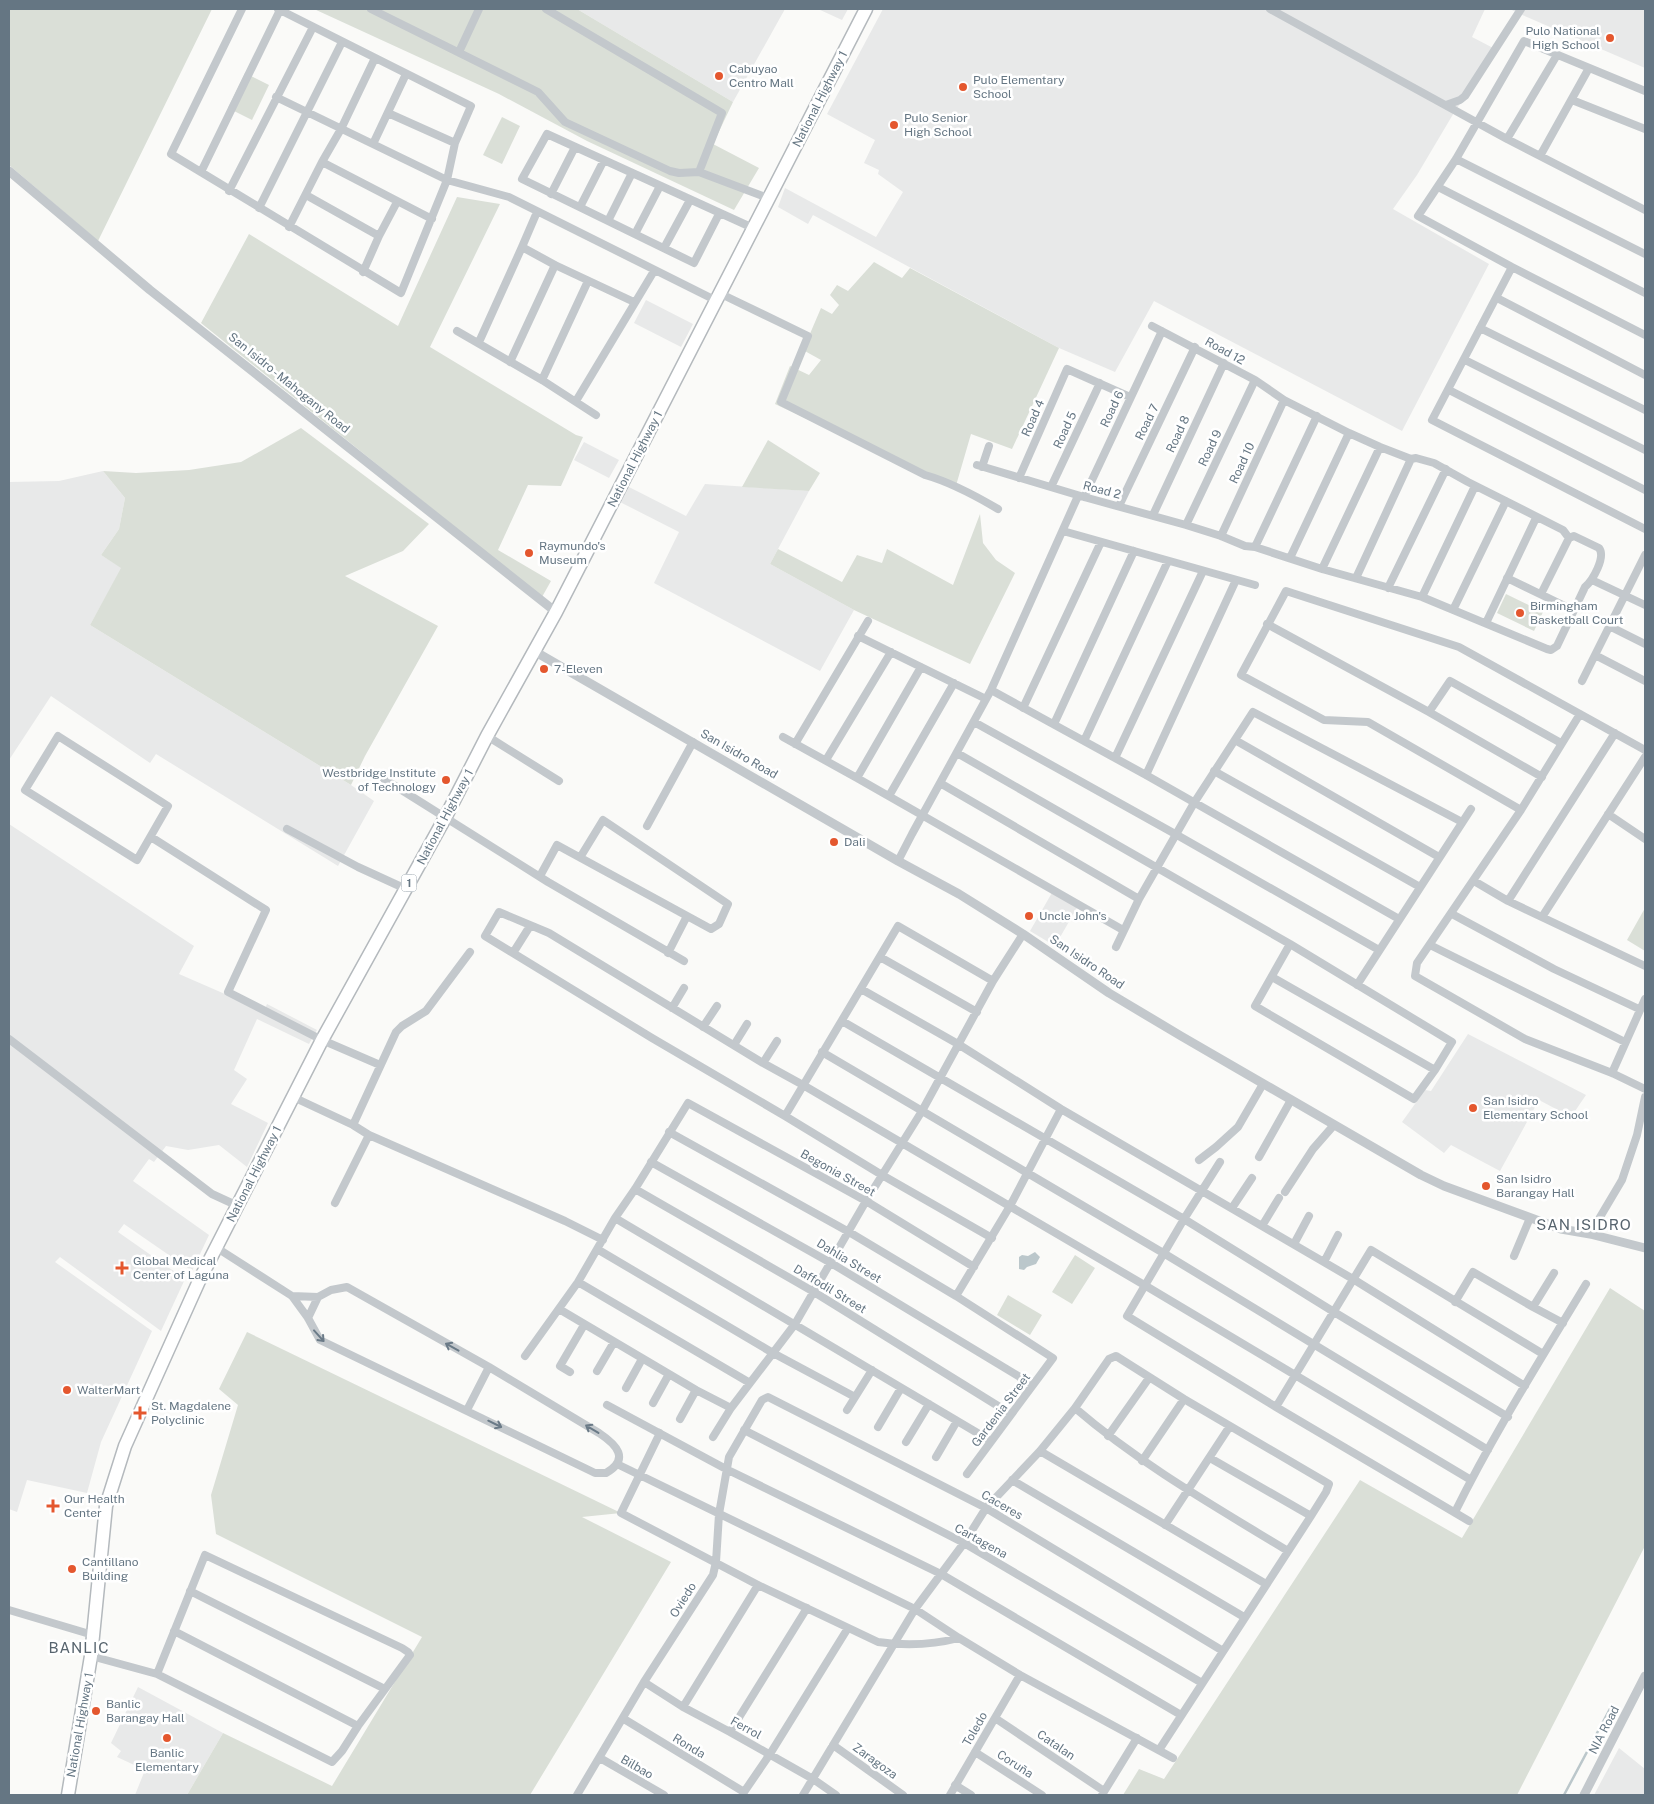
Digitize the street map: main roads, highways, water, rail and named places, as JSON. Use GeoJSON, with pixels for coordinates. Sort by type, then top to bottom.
{"type":"FeatureCollection","features":[{"type":"Feature","properties":{"kind":"highway","name":"National Highway 1"},"geometry":{"type":"LineString","coordinates":[[68,1795],[91,1656],[106,1506],[125,1446],[136,1420],[190,1301],[322,1040],[556,612],[866,9]]}},
{"type":"Feature","properties":{"kind":"waterway"},"geometry":{"type":"LineString","coordinates":[[1564,1795],[1612,1705]]}},
{"type":"Feature","properties":{"kind":"place","name":"Pulo National High School"},"geometry":{"type":"Point","coordinates":[1610,38]}},
{"type":"Feature","properties":{"kind":"place","name":"Cabuyao Centro Mall"},"geometry":{"type":"Point","coordinates":[719,76]}},
{"type":"Feature","properties":{"kind":"place","name":"Pulo Elementary School"},"geometry":{"type":"Point","coordinates":[963,87]}},
{"type":"Feature","properties":{"kind":"place","name":"Pulo Senior High School"},"geometry":{"type":"Point","coordinates":[894,125]}},
{"type":"Feature","properties":{"kind":"place","name":"Raymundo's Museum"},"geometry":{"type":"Point","coordinates":[529,553]}},
{"type":"Feature","properties":{"kind":"place","name":"Birmingham Basketball Court"},"geometry":{"type":"Point","coordinates":[1520,613]}},
{"type":"Feature","properties":{"kind":"place","name":"7-Eleven"},"geometry":{"type":"Point","coordinates":[544,669]}},
{"type":"Feature","properties":{"kind":"place","name":"Westbridge Institute of Technology"},"geometry":{"type":"Point","coordinates":[446,780]}},
{"type":"Feature","properties":{"kind":"place","name":"Dali"},"geometry":{"type":"Point","coordinates":[834,842]}},
{"type":"Feature","properties":{"kind":"place","name":"Uncle John's"},"geometry":{"type":"Point","coordinates":[1029,916]}},
{"type":"Feature","properties":{"kind":"place","name":"San Isidro Elementary School"},"geometry":{"type":"Point","coordinates":[1473,1108]}},
{"type":"Feature","properties":{"kind":"place","name":"San Isidro Barangay Hall"},"geometry":{"type":"Point","coordinates":[1486,1186]}},
{"type":"Feature","properties":{"kind":"place","name":"Global Medical Center of Laguna"},"geometry":{"type":"Point","coordinates":[122,1268]}},
{"type":"Feature","properties":{"kind":"place","name":"WalterMart"},"geometry":{"type":"Point","coordinates":[67,1390]}},
{"type":"Feature","properties":{"kind":"place","name":"St. Magdalene Polyclinic"},"geometry":{"type":"Point","coordinates":[140,1413]}},
{"type":"Feature","properties":{"kind":"place","name":"Our Health Center"},"geometry":{"type":"Point","coordinates":[53,1506]}},
{"type":"Feature","properties":{"kind":"place","name":"Cantillano Building"},"geometry":{"type":"Point","coordinates":[72,1569]}},
{"type":"Feature","properties":{"kind":"place","name":"Banlic Barangay Hall"},"geometry":{"type":"Point","coordinates":[96,1711]}},
{"type":"Feature","properties":{"kind":"place","name":"Banlic Elementary"},"geometry":{"type":"Point","coordinates":[167,1738]}},
{"type":"Feature","properties":{"kind":"district","name":"SAN ISIDRO"},"geometry":{"type":"Point","coordinates":[1584,1224]}},
{"type":"Feature","properties":{"kind":"district","name":"BANLIC"},"geometry":{"type":"Point","coordinates":[79,1647]}}]}
